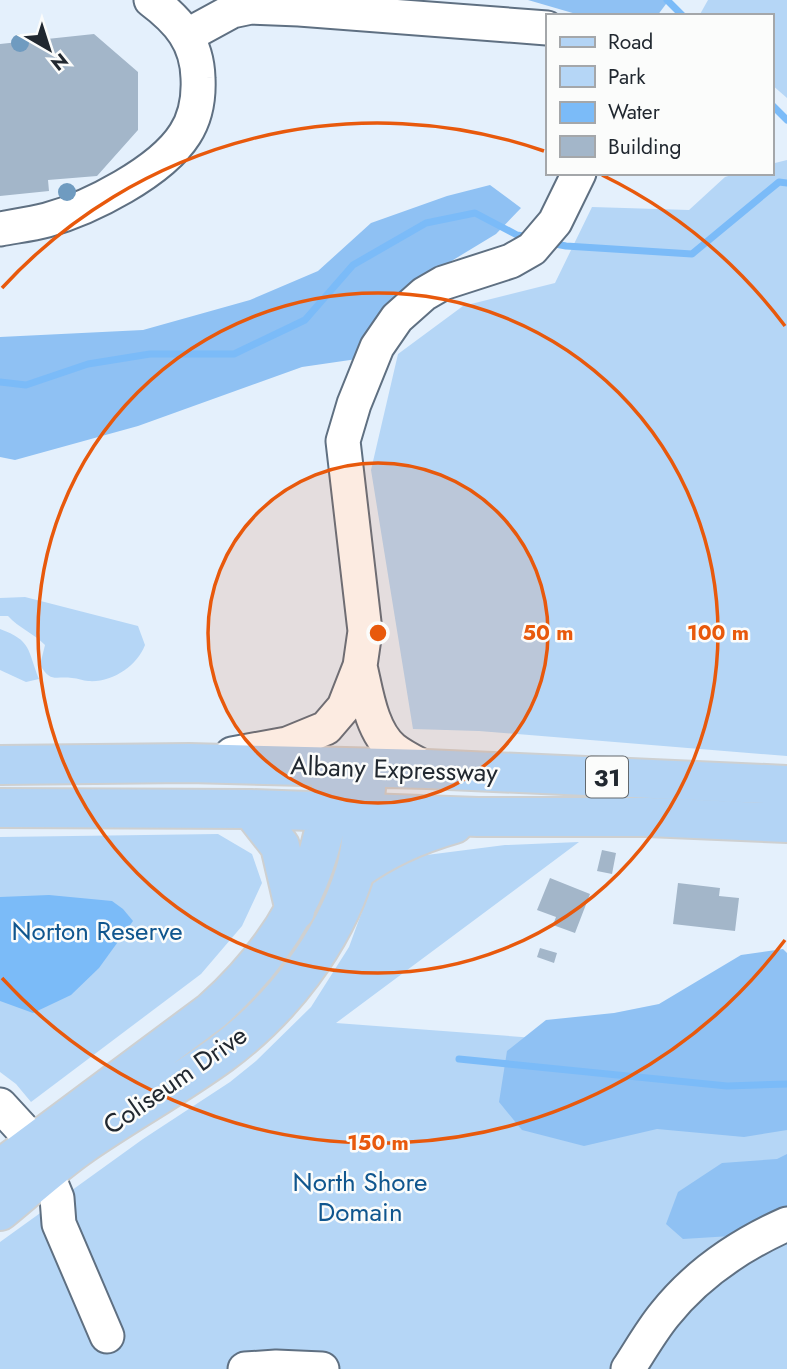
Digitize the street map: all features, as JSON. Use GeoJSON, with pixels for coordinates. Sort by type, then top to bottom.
{"type":"FeatureCollection","features":[{"type":"Feature","properties":{"kind":"main road","name":"Albany Expressway"},"geometry":{"type":"LineString","coordinates":[[0,765],[189,763],[351,767],[787,785]]}},
{"type":"Feature","properties":{"kind":"main road","name":"Coliseum Drive"},"geometry":{"type":"LineString","coordinates":[[28,1167],[54,1149],[80,1146],[220,1054],[269,1012],[291,987],[326,936],[356,870],[346,812],[351,767]]}},
{"type":"Feature","properties":{"kind":"main road","name":"Albany Expressway"},"geometry":{"type":"LineString","coordinates":[[0,808],[251,809],[478,817],[648,817],[787,824]]}},
{"type":"Feature","properties":{"kind":"main road"},"geometry":{"type":"LineString","coordinates":[[251,809],[280,846],[295,911]]}},
{"type":"Feature","properties":{"kind":"main road","name":"Coliseum Drive"},"geometry":{"type":"LineString","coordinates":[[0,1211],[28,1167],[212,1012],[259,965],[295,911],[314,866],[346,812]]}},
{"type":"Feature","properties":{"kind":"main road"},"geometry":{"type":"LineString","coordinates":[[356,870],[379,853],[430,831],[478,817]]}},
{"type":"Feature","properties":{"kind":"street"},"geometry":{"type":"LineString","coordinates":[[0,229],[47,220],[85,206],[147,170],[175,148],[190,126],[198,102],[198,71],[188,35],[151,0]]}},
{"type":"Feature","properties":{"kind":"street"},"geometry":{"type":"LineString","coordinates":[[188,35],[232,11],[251,7],[546,27]]}},
{"type":"Feature","properties":{"kind":"street"},"geometry":{"type":"LineString","coordinates":[[189,763],[287,744],[326,728],[344,707],[360,666],[365,631],[343,441],[354,404],[373,358],[397,318],[424,294],[450,280],[511,261],[541,240],[578,175]]}},
{"type":"Feature","properties":{"kind":"street"},"geometry":{"type":"LineString","coordinates":[[360,666],[372,715],[387,742],[392,748],[427,769]]}},
{"type":"Feature","properties":{"kind":"street"},"geometry":{"type":"LineString","coordinates":[[0,1105],[28,1167],[57,1198],[59,1224],[107,1336]]}},
{"type":"Feature","properties":{"kind":"street"},"geometry":{"type":"LineString","coordinates":[[628,1369],[664,1315],[703,1275],[760,1236],[787,1224]]}},
{"type":"Feature","properties":{"kind":"street"},"geometry":{"type":"LineString","coordinates":[[245,1369],[322,1369]]}},
{"type":"Feature","properties":{"kind":"green space"},"geometry":{"type":"Polygon","coordinates":[[[708,0],[787,0],[787,98],[773,86],[773,14],[700,14],[708,0]]]}},
{"type":"Feature","properties":{"kind":"green space"},"geometry":{"type":"Polygon","coordinates":[[[787,160],[787,756],[479,731],[413,729],[371,470],[398,354],[463,306],[555,283],[592,207],[689,210],[725,177],[773,175],[773,164],[787,160]]]}},
{"type":"Feature","properties":{"kind":"green space"},"geometry":{"type":"Polygon","coordinates":[[[25,597],[138,626],[145,645],[130,666],[106,679],[88,681],[50,676],[40,665],[45,645],[8,616],[0,616],[0,598],[25,597]]]}},
{"type":"Feature","properties":{"kind":"green space"},"geometry":{"type":"Polygon","coordinates":[[[0,629],[18,638],[27,647],[39,679],[26,682],[0,670],[0,629]]]}},
{"type":"Feature","properties":{"kind":"green space","name":"Norton Reserve"},"geometry":{"type":"Polygon","coordinates":[[[218,834],[252,854],[262,883],[242,926],[201,974],[31,1102],[16,1084],[0,1072],[0,837],[218,834]]]}},
{"type":"Feature","properties":{"kind":"green space","name":"North Shore Domain"},"geometry":{"type":"Polygon","coordinates":[[[579,842],[336,1023],[787,1057],[787,1369],[0,1369],[0,1242],[143,1139],[230,1082],[256,1061],[311,1007],[349,947],[372,884],[411,857],[505,845],[579,842]]]}},
{"type":"Feature","properties":{"kind":"shaded area"},"geometry":{"type":"Polygon","coordinates":[[[528,0],[669,0],[658,14],[576,14],[528,0]]]}},
{"type":"Feature","properties":{"kind":"shaded area"},"geometry":{"type":"Polygon","coordinates":[[[490,185],[521,208],[496,234],[397,294],[357,359],[302,367],[138,426],[15,460],[0,457],[0,337],[143,330],[250,300],[318,271],[371,223],[447,196],[490,185]]]}},
{"type":"Feature","properties":{"kind":"shaded area"},"geometry":{"type":"Polygon","coordinates":[[[783,949],[787,953],[787,1130],[744,1137],[657,1129],[584,1146],[522,1130],[499,1102],[507,1051],[546,1020],[614,1013],[659,1004],[741,955],[783,949]]]}},
{"type":"Feature","properties":{"kind":"shaded area"},"geometry":{"type":"Polygon","coordinates":[[[787,1154],[787,1207],[731,1236],[683,1239],[666,1224],[678,1192],[722,1163],[777,1159],[787,1154]]]}},
{"type":"Feature","properties":{"kind":"water"},"geometry":{"type":"Polygon","coordinates":[[[49,895],[112,901],[133,921],[99,968],[71,995],[33,1013],[0,1001],[0,897],[49,895]]]}},
{"type":"Feature","properties":{"kind":"building"},"geometry":{"type":"Polygon","coordinates":[[[94,34],[138,72],[138,130],[97,176],[48,180],[49,191],[0,196],[0,44],[94,34]]]}},
{"type":"Feature","properties":{"kind":"building"},"geometry":{"type":"Polygon","coordinates":[[[602,850],[616,853],[612,874],[597,871],[602,850]]]}},
{"type":"Feature","properties":{"kind":"building"},"geometry":{"type":"Polygon","coordinates":[[[550,878],[590,894],[575,933],[553,925],[556,917],[537,910],[550,878]]]}},
{"type":"Feature","properties":{"kind":"building"},"geometry":{"type":"Polygon","coordinates":[[[678,883],[720,888],[719,896],[739,898],[735,931],[673,924],[678,883]]]}},
{"type":"Feature","properties":{"kind":"building"},"geometry":{"type":"Polygon","coordinates":[[[540,948],[557,953],[554,963],[537,957],[540,948]]]}},
{"type":"Feature","properties":{"kind":"waterway"},"geometry":{"type":"LineString","coordinates":[[667,0],[681,14]]}},
{"type":"Feature","properties":{"kind":"waterway"},"geometry":{"type":"LineString","coordinates":[[773,106],[787,120]]}},
{"type":"Feature","properties":{"kind":"waterway"},"geometry":{"type":"LineString","coordinates":[[550,243],[692,254],[779,182],[787,183]]}},
{"type":"Feature","properties":{"kind":"waterway"},"geometry":{"type":"LineString","coordinates":[[0,382],[26,385],[88,364],[150,354],[234,354],[305,320],[353,265],[426,223],[475,213],[517,235],[529,237]]}},
{"type":"Feature","properties":{"kind":"waterway"},"geometry":{"type":"LineString","coordinates":[[459,1059],[727,1086],[787,1084]]}}]}
